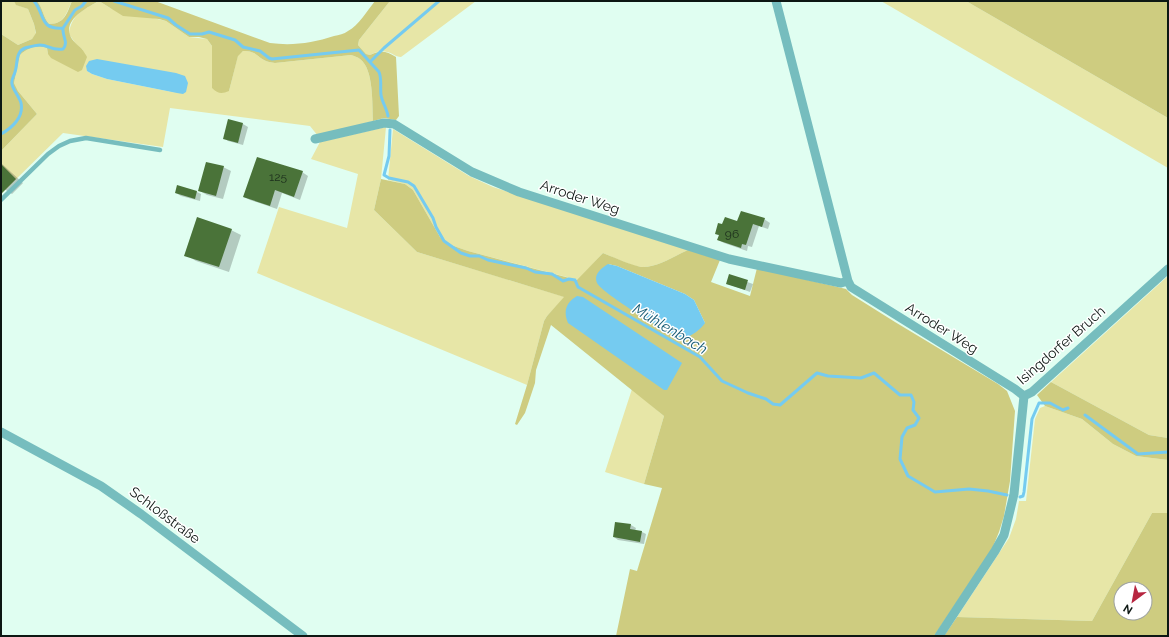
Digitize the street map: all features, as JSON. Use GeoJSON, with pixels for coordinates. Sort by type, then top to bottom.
{"type":"FeatureCollection","features":[{"type":"Feature","properties":{"kind":"street"},"geometry":{"type":"LineString","coordinates":[[776,1],[848,281]]}},
{"type":"Feature","properties":{"kind":"street","name":"Arroder Weg"},"geometry":{"type":"LineString","coordinates":[[315,139],[384,123],[394,124],[472,172],[519,192],[729,259],[841,283],[848,281],[851,287],[855,290],[1024,396]]}},
{"type":"Feature","properties":{"kind":"street","name":"Isingdorfer Bruch"},"geometry":{"type":"LineString","coordinates":[[939,636],[1004,535],[1014,494],[1024,396],[1032,392],[1168,268]]}},
{"type":"Feature","properties":{"kind":"street","name":"Schloßstraße"},"geometry":{"type":"LineString","coordinates":[[1,432],[101,486],[141,514],[303,636]]}},
{"type":"Feature","properties":{"kind":"lane"},"geometry":{"type":"LineString","coordinates":[[1,200],[48,154],[59,146],[70,141],[86,138],[160,150]]}},
{"type":"Feature","properties":{"kind":"shaded area"},"geometry":{"type":"Polygon","coordinates":[[[1,1],[14,1],[17,5],[28,9],[36,34],[32,39],[18,45],[1,34],[1,1]]]}},
{"type":"Feature","properties":{"kind":"shaded area"},"geometry":{"type":"Polygon","coordinates":[[[14,1],[37,1],[49,24],[54,24],[65,17],[72,1],[99,1],[78,14],[70,24],[69,29],[72,39],[82,49],[87,57],[82,70],[78,72],[51,58],[48,54],[47,48],[32,48],[20,55],[14,83],[18,91],[37,114],[1,151],[1,34],[18,45],[32,39],[36,33],[28,9],[16,5],[14,1]]]}},
{"type":"Feature","properties":{"kind":"shaded area"},"geometry":{"type":"Polygon","coordinates":[[[37,1],[72,1],[62,20],[54,24],[49,24],[37,1]]]}},
{"type":"Feature","properties":{"kind":"shaded area"},"geometry":{"type":"Polygon","coordinates":[[[99,1],[110,8],[166,21],[189,37],[207,39],[212,46],[212,88],[229,91],[238,55],[243,51],[253,53],[265,61],[275,63],[351,55],[357,57],[365,64],[370,79],[373,121],[318,136],[310,126],[170,108],[163,147],[63,133],[1,194],[1,151],[37,114],[18,91],[14,83],[20,55],[29,49],[36,47],[47,48],[48,54],[83,50],[76,44],[69,34],[70,27],[75,18],[83,10],[99,1]],[[87,71],[107,79],[177,93],[87,71]]]}},
{"type":"Feature","properties":{"kind":"shaded area"},"geometry":{"type":"Polygon","coordinates":[[[99,1],[155,1],[270,43],[294,44],[310,42],[343,34],[363,18],[375,1],[390,1],[359,40],[358,45],[366,54],[370,55],[377,52],[383,52],[389,53],[396,57],[399,116],[396,120],[384,118],[373,121],[372,97],[368,71],[365,64],[360,59],[351,55],[275,63],[265,61],[253,53],[243,51],[238,56],[229,91],[222,93],[218,92],[212,88],[212,46],[207,39],[189,37],[166,21],[159,19],[123,16],[99,1]]]}},
{"type":"Feature","properties":{"kind":"shaded area"},"geometry":{"type":"Polygon","coordinates":[[[390,1],[476,1],[401,57],[383,51],[370,55],[366,54],[358,45],[359,40],[390,1]]]}},
{"type":"Feature","properties":{"kind":"shaded area"},"geometry":{"type":"Polygon","coordinates":[[[881,1],[966,1],[1168,118],[1168,168],[881,1]]]}},
{"type":"Feature","properties":{"kind":"shaded area"},"geometry":{"type":"Polygon","coordinates":[[[966,1],[1168,1],[1168,118],[966,1]]]}},
{"type":"Feature","properties":{"kind":"shaded area"},"geometry":{"type":"Polygon","coordinates":[[[386,127],[381,179],[374,210],[417,252],[565,297],[544,321],[527,385],[257,273],[279,207],[347,228],[358,174],[311,159],[320,142],[386,127]]]}},
{"type":"Feature","properties":{"kind":"shaded area"},"geometry":{"type":"Polygon","coordinates":[[[393,129],[469,176],[493,187],[688,250],[659,264],[647,267],[632,265],[603,253],[578,280],[468,251],[451,245],[440,237],[413,190],[405,184],[388,180],[393,129]]]}},
{"type":"Feature","properties":{"kind":"shaded area"},"geometry":{"type":"Polygon","coordinates":[[[381,179],[405,184],[413,190],[440,237],[451,245],[468,251],[577,280],[603,253],[632,265],[647,267],[659,264],[688,250],[720,260],[711,282],[750,296],[757,268],[846,289],[852,295],[998,384],[1007,391],[1015,411],[1010,481],[1004,516],[992,549],[934,636],[616,636],[630,569],[637,571],[662,488],[644,484],[664,416],[551,325],[536,370],[535,383],[525,413],[517,425],[515,424],[544,321],[564,297],[417,252],[374,210],[381,179]],[[608,264],[705,323],[694,300],[685,294],[617,266],[608,264]]]}},
{"type":"Feature","properties":{"kind":"shaded area"},"geometry":{"type":"Polygon","coordinates":[[[1168,276],[1168,438],[1149,435],[1051,382],[1168,276]]]}},
{"type":"Feature","properties":{"kind":"shaded area"},"geometry":{"type":"Polygon","coordinates":[[[1051,382],[1149,435],[1168,438],[1168,460],[1136,456],[1113,444],[1082,419],[1045,406],[1037,395],[1051,382]]]}},
{"type":"Feature","properties":{"kind":"shaded area"},"geometry":{"type":"Polygon","coordinates":[[[632,389],[664,416],[644,484],[605,472],[632,389]]]}},
{"type":"Feature","properties":{"kind":"shaded area"},"geometry":{"type":"Polygon","coordinates":[[[1045,406],[1082,419],[1113,444],[1136,456],[1168,460],[1168,513],[1152,513],[1092,621],[957,617],[1009,538],[1016,519],[1019,501],[1026,501],[1035,419],[1040,408],[1045,406]]]}},
{"type":"Feature","properties":{"kind":"shaded area"},"geometry":{"type":"Polygon","coordinates":[[[1152,513],[1168,513],[1168,636],[944,636],[957,617],[1092,621],[1113,583],[1113,621],[1153,621],[1153,581],[1114,581],[1152,513]]]}},
{"type":"Feature","properties":{"kind":"water"},"geometry":{"type":"Polygon","coordinates":[[[97,59],[176,73],[185,76],[188,83],[186,92],[183,94],[177,93],[107,79],[92,74],[87,71],[86,66],[89,61],[97,59]]]}},
{"type":"Feature","properties":{"kind":"water"},"geometry":{"type":"Polygon","coordinates":[[[608,264],[617,266],[685,294],[694,300],[705,323],[696,332],[686,338],[683,338],[676,336],[652,323],[611,296],[597,283],[597,274],[608,264]]]}},
{"type":"Feature","properties":{"kind":"water"},"geometry":{"type":"Polygon","coordinates":[[[577,296],[583,297],[682,363],[667,390],[664,390],[568,323],[566,319],[566,308],[570,301],[577,296]]]}},
{"type":"Feature","properties":{"kind":"building"},"geometry":{"type":"Polygon","coordinates":[[[228,119],[243,123],[238,143],[223,139],[228,119]]]}},
{"type":"Feature","properties":{"kind":"building"},"geometry":{"type":"Polygon","coordinates":[[[257,157],[303,171],[294,197],[275,190],[270,206],[243,197],[257,157]]]}},
{"type":"Feature","properties":{"kind":"building"},"geometry":{"type":"Polygon","coordinates":[[[206,162],[224,166],[216,196],[198,191],[206,162]]]}},
{"type":"Feature","properties":{"kind":"building"},"geometry":{"type":"Polygon","coordinates":[[[1,164],[16,179],[1,194],[1,164]]]}},
{"type":"Feature","properties":{"kind":"building"},"geometry":{"type":"Polygon","coordinates":[[[177,185],[197,191],[195,199],[175,193],[177,185]]]}},
{"type":"Feature","properties":{"kind":"building"},"geometry":{"type":"Polygon","coordinates":[[[741,211],[765,218],[762,227],[753,224],[746,245],[742,244],[741,248],[717,240],[719,235],[715,234],[718,223],[722,224],[725,217],[737,221],[741,211]]]}},
{"type":"Feature","properties":{"kind":"building"},"geometry":{"type":"Polygon","coordinates":[[[197,217],[232,229],[219,267],[184,256],[197,217]]]}},
{"type":"Feature","properties":{"kind":"building"},"geometry":{"type":"Polygon","coordinates":[[[729,274],[748,280],[745,290],[726,284],[729,274]]]}},
{"type":"Feature","properties":{"kind":"building"},"geometry":{"type":"Polygon","coordinates":[[[615,522],[631,524],[630,529],[642,531],[640,542],[613,537],[615,522]]]}},
{"type":"Feature","properties":{"kind":"waterway"},"geometry":{"type":"LineString","coordinates":[[1,134],[16,122],[21,113],[21,103],[12,82],[16,69],[17,58],[20,52],[25,48],[38,45],[56,49],[63,49],[65,46],[63,28],[55,28],[46,24],[34,1]]}},
{"type":"Feature","properties":{"kind":"waterway","name":"Mühlenbach"},"geometry":{"type":"LineString","coordinates":[[63,28],[75,10],[82,6],[86,1]]}},
{"type":"Feature","properties":{"kind":"waterway","name":"Mühlenbach"},"geometry":{"type":"LineString","coordinates":[[114,1],[168,18],[190,34],[202,34],[209,32],[235,40],[243,47],[260,51],[272,59],[359,50],[379,72],[382,100],[388,116]]}},
{"type":"Feature","properties":{"kind":"waterway"},"geometry":{"type":"LineString","coordinates":[[370,62],[384,48],[439,1]]}},
{"type":"Feature","properties":{"kind":"waterway","name":"Mühlenbach"},"geometry":{"type":"LineString","coordinates":[[390,130],[389,156],[384,175],[389,178],[408,182],[414,186],[433,218],[444,241],[461,253],[526,268],[535,272],[552,274],[563,281],[569,279],[575,280],[578,287],[700,357],[722,381],[748,393],[766,399],[773,404],[780,405],[817,373],[828,376],[861,378],[874,373],[900,395],[911,395],[914,402],[913,410],[919,418],[915,425],[907,428],[902,437],[900,459],[908,476],[935,492],[969,489],[1007,495]]}},
{"type":"Feature","properties":{"kind":"waterway","name":"Mühlenbach"},"geometry":{"type":"LineString","coordinates":[[1020,497],[1023,496],[1024,492],[1032,419],[1039,403],[1050,403],[1063,410],[1068,408]]}},
{"type":"Feature","properties":{"kind":"waterway","name":"Mühlenbach"},"geometry":{"type":"LineString","coordinates":[[1085,415],[1138,454],[1168,452]]}}]}
